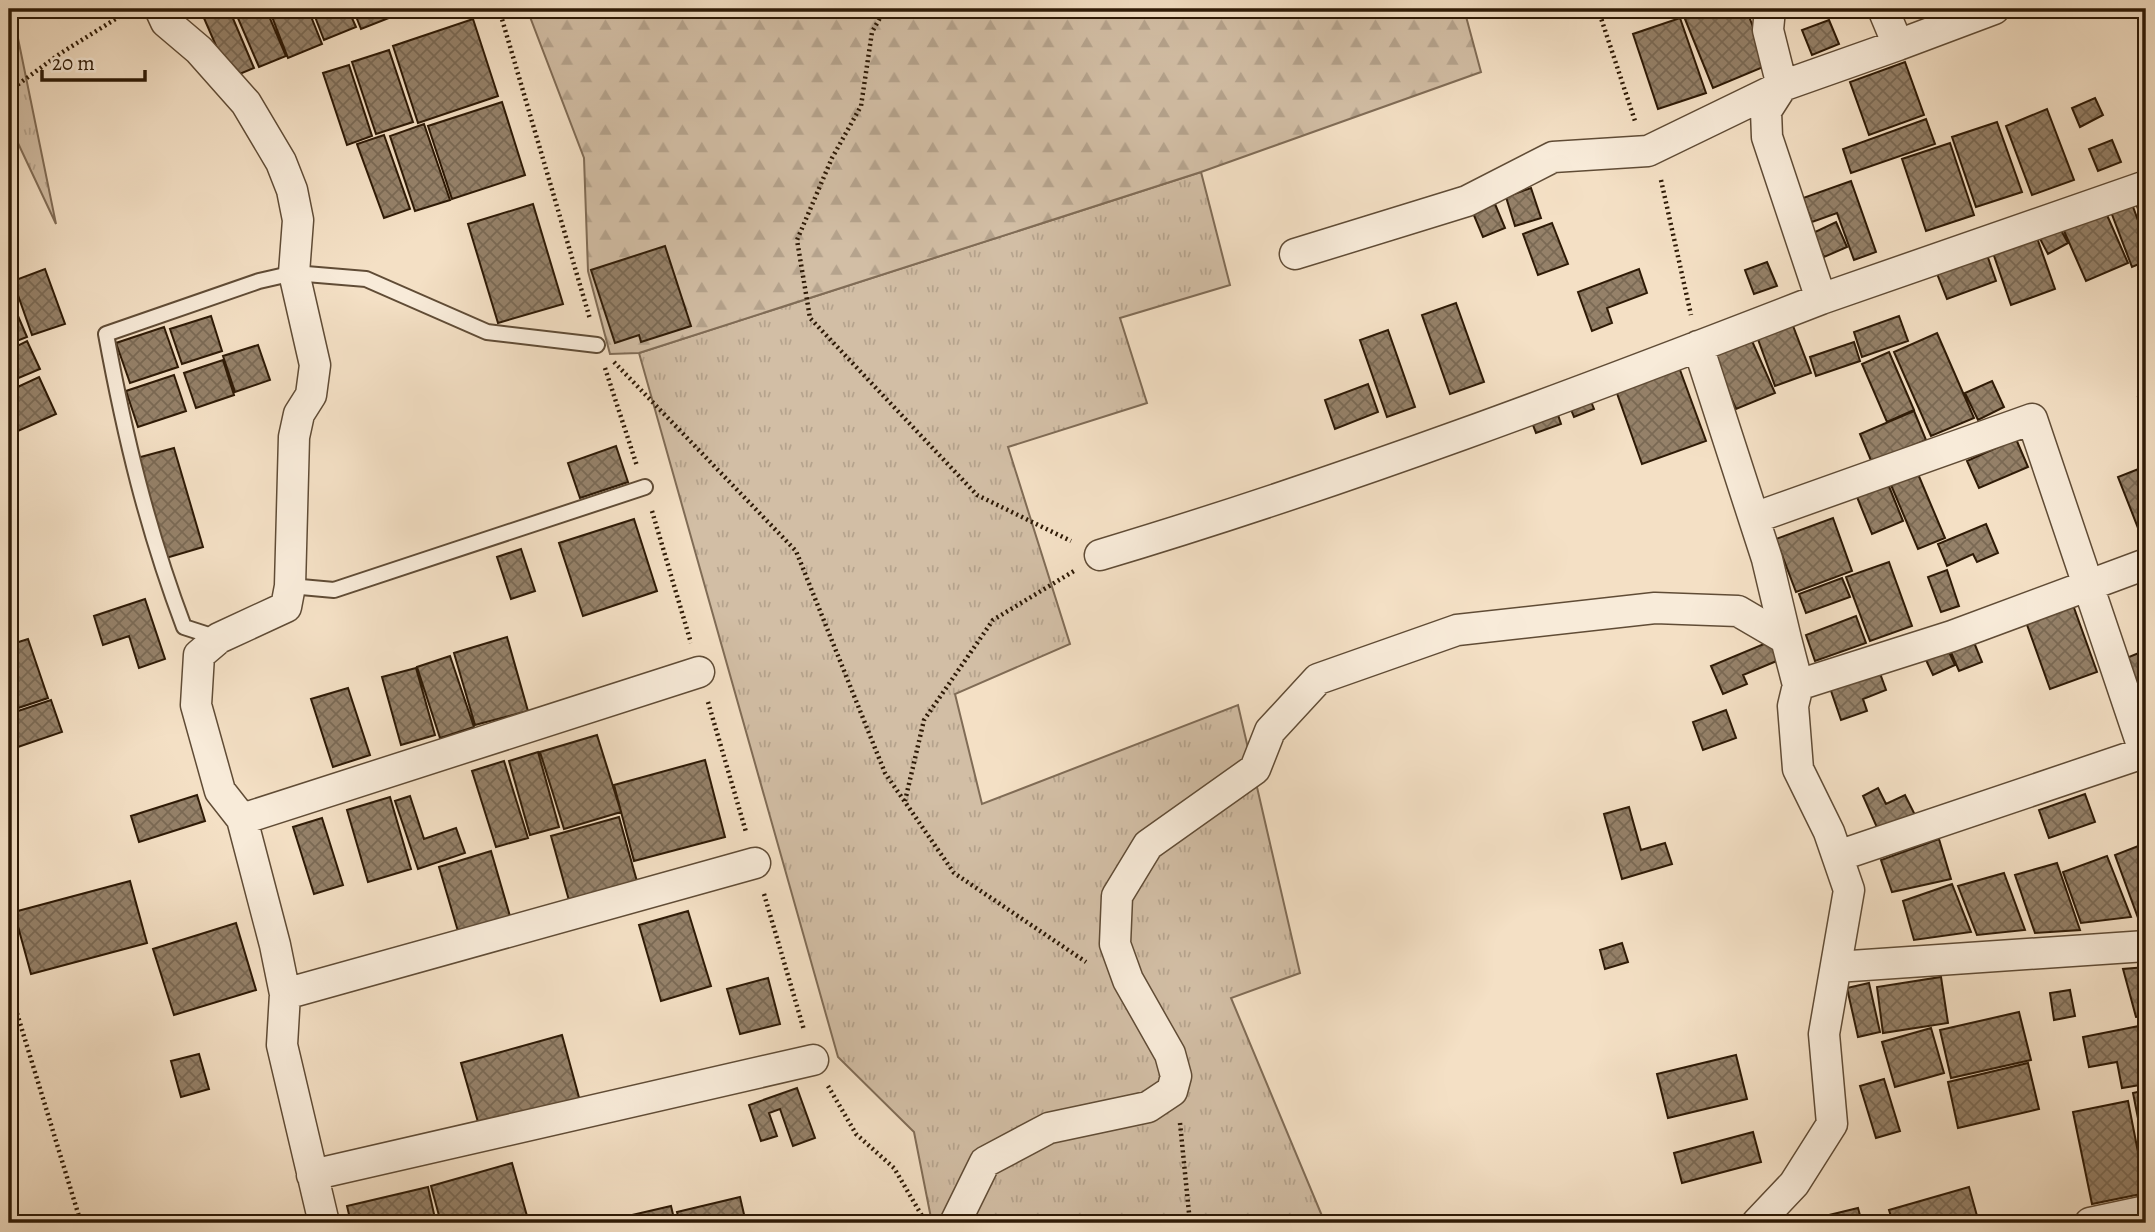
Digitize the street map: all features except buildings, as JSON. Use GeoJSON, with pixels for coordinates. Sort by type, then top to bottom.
{"type":"FeatureCollection","features":[{"type":"Feature","properties":{"kind":"street"},"geometry":{"type":"LineString","coordinates":[[160,9],[166,22],[199,50],[246,103],[281,162],[292,190],[298,220],[295,273],[315,365],[311,395],[299,414],[294,437],[290,586],[286,607],[219,638],[199,655],[196,705],[220,791],[242,819],[285,994],[282,1045],[324,1223]]}},
{"type":"Feature","properties":{"kind":"street"},"geometry":{"type":"LineString","coordinates":[[1770,9],[1768,30],[1782,86],[1766,111],[1768,136],[1821,299]]}},
{"type":"Feature","properties":{"kind":"street"},"geometry":{"type":"LineString","coordinates":[[1883,9],[1898,45]]}},
{"type":"Feature","properties":{"kind":"street"},"geometry":{"type":"LineString","coordinates":[[1295,254],[1467,201],[1553,157],[1648,151],[1782,86],[1994,9]]}},
{"type":"Feature","properties":{"kind":"street"},"geometry":{"type":"LineString","coordinates":[[1100,555],[1225,517],[1699,346],[1821,299],[2146,186]]}},
{"type":"Feature","properties":{"kind":"street"},"geometry":{"type":"LineString","coordinates":[[1699,346],[1754,518],[1798,685],[1793,706],[1798,769],[1838,856],[1849,890],[1824,1034],[1832,1124],[1794,1184],[1757,1223]]}},
{"type":"Feature","properties":{"kind":"street"},"geometry":{"type":"LineString","coordinates":[[1754,518],[2032,419],[2146,754],[1838,856]]}},
{"type":"Feature","properties":{"kind":"street"},"geometry":{"type":"LineString","coordinates":[[1798,685],[1952,636],[2146,564]]}},
{"type":"Feature","properties":{"kind":"street"},"geometry":{"type":"LineString","coordinates":[[955,1223],[985,1162],[1049,1128],[1148,1107],[1172,1091],[1176,1076],[1170,1054],[1128,980],[1115,944],[1116,896],[1148,845],[1255,769],[1270,731],[1318,679],[1457,630],[1655,608],[1738,611],[1787,639]]}},
{"type":"Feature","properties":{"kind":"street"},"geometry":{"type":"LineString","coordinates":[[242,819],[699,671]]}},
{"type":"Feature","properties":{"kind":"street"},"geometry":{"type":"LineString","coordinates":[[285,994],[755,863]]}},
{"type":"Feature","properties":{"kind":"street"},"geometry":{"type":"LineString","coordinates":[[1836,967],[2146,946]]}},
{"type":"Feature","properties":{"kind":"street"},"geometry":{"type":"LineString","coordinates":[[312,1175],[813,1060]]}},
{"type":"Feature","properties":{"kind":"street"},"geometry":{"type":"LineString","coordinates":[[2090,1223],[2146,1211]]}},
{"type":"Feature","properties":{"kind":"lane"},"geometry":{"type":"LineString","coordinates":[[219,638],[184,627],[155,550],[124,428],[106,334],[259,281],[295,273],[366,279],[487,332],[597,345]]}},
{"type":"Feature","properties":{"kind":"lane"},"geometry":{"type":"LineString","coordinates":[[290,586],[334,590],[645,487]]}},
{"type":"Feature","properties":{"kind":"path"},"geometry":{"type":"LineString","coordinates":[[9,91],[61,53],[132,9]]}},
{"type":"Feature","properties":{"kind":"path"},"geometry":{"type":"LineString","coordinates":[[499,9],[597,345],[645,487],[813,1060],[856,1134],[894,1168],[919,1206],[925,1223]]}},
{"type":"Feature","properties":{"kind":"path"},"geometry":{"type":"LineString","coordinates":[[885,9],[872,32],[861,106],[832,158],[797,240],[810,318],[976,495],[1100,555]]}},
{"type":"Feature","properties":{"kind":"path"},"geometry":{"type":"LineString","coordinates":[[597,345],[796,551],[886,774],[954,873],[1106,975],[1128,980]]}},
{"type":"Feature","properties":{"kind":"path"},"geometry":{"type":"LineString","coordinates":[[905,802],[924,720],[993,620],[1100,555]]}},
{"type":"Feature","properties":{"kind":"path"},"geometry":{"type":"LineString","coordinates":[[9,987],[81,1223]]}},
{"type":"Feature","properties":{"kind":"path"},"geometry":{"type":"LineString","coordinates":[[1172,1091],[1180,1124],[1191,1223]]}},
{"type":"Feature","properties":{"kind":"green space"},"geometry":{"type":"Polygon","coordinates":[[[9,9],[12,9],[56,224],[9,124],[9,9]]]}},
{"type":"Feature","properties":{"kind":"green space"},"geometry":{"type":"Polygon","coordinates":[[[527,9],[1464,9],[1481,72],[1201,172],[639,353],[610,354],[588,271],[584,158],[527,9]]]}},
{"type":"Feature","properties":{"kind":"green space"},"geometry":{"type":"Polygon","coordinates":[[[1201,172],[1230,285],[1120,318],[1147,403],[1008,447],[1070,644],[955,694],[982,804],[1238,705],[1300,973],[1231,998],[1325,1223],[932,1223],[914,1132],[838,1057],[639,353],[1201,172]]]}}]}
